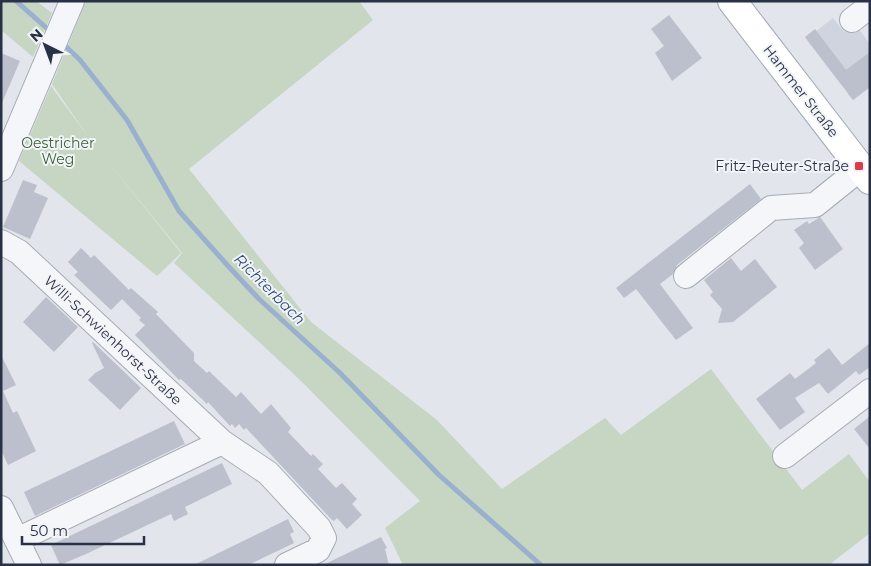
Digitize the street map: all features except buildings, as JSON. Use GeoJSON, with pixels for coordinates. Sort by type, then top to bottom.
{"type":"FeatureCollection","features":[{"type":"Feature","properties":{"kind":"main road","name":"Hammer Straße"},"geometry":{"type":"LineString","coordinates":[[732,1],[865,174]]}},
{"type":"Feature","properties":{"kind":"street"},"geometry":{"type":"LineString","coordinates":[[2,167],[72,1]]}},
{"type":"Feature","properties":{"kind":"street"},"geometry":{"type":"LineString","coordinates":[[686,276],[771,208],[815,205],[865,174]]}},
{"type":"Feature","properties":{"kind":"street","name":"Willi-Schwienhorst-Straße"},"geometry":{"type":"LineString","coordinates":[[1,242],[19,252],[222,442],[268,473],[319,528],[324,538],[318,550],[287,565]]}},
{"type":"Feature","properties":{"kind":"street"},"geometry":{"type":"LineString","coordinates":[[785,456],[870,391]]}},
{"type":"Feature","properties":{"kind":"street"},"geometry":{"type":"LineString","coordinates":[[17,540],[222,442]]}},
{"type":"Feature","properties":{"kind":"street"},"geometry":{"type":"LineString","coordinates":[[1,508],[28,565]]}},
{"type":"Feature","properties":{"kind":"shaded area"},"geometry":{"type":"Polygon","coordinates":[[[833,18],[844,32],[855,24],[870,44],[870,87],[853,100],[806,39],[833,18]]]}},
{"type":"Feature","properties":{"kind":"green space"},"geometry":{"type":"Polygon","coordinates":[[[1,1],[36,1],[52,13],[33,57],[1,30],[1,1]]]}},
{"type":"Feature","properties":{"kind":"green space","name":"Oestricher Weg"},"geometry":{"type":"Polygon","coordinates":[[[86,1],[359,1],[373,20],[189,169],[311,322],[437,420],[502,489],[605,418],[621,435],[711,369],[802,490],[849,454],[870,482],[870,533],[829,565],[403,565],[385,528],[420,501],[301,381],[174,263],[182,253],[105,158],[181,253],[157,276],[19,161],[51,86],[89,138],[52,84],[86,1]]]}},
{"type":"Feature","properties":{"kind":"waterway","name":"Richterbach"},"geometry":{"type":"LineString","coordinates":[[16,1],[51,32]]}},
{"type":"Feature","properties":{"kind":"waterway","name":"Richterbach"},"geometry":{"type":"LineString","coordinates":[[61,42],[80,60],[127,120],[179,211],[229,267],[259,299],[340,373],[439,475],[541,565]]}},
{"type":"Feature","properties":{"kind":"place","name":"Fritz-Reuter-Straße"},"geometry":{"type":"Point","coordinates":[859,166]}}]}
